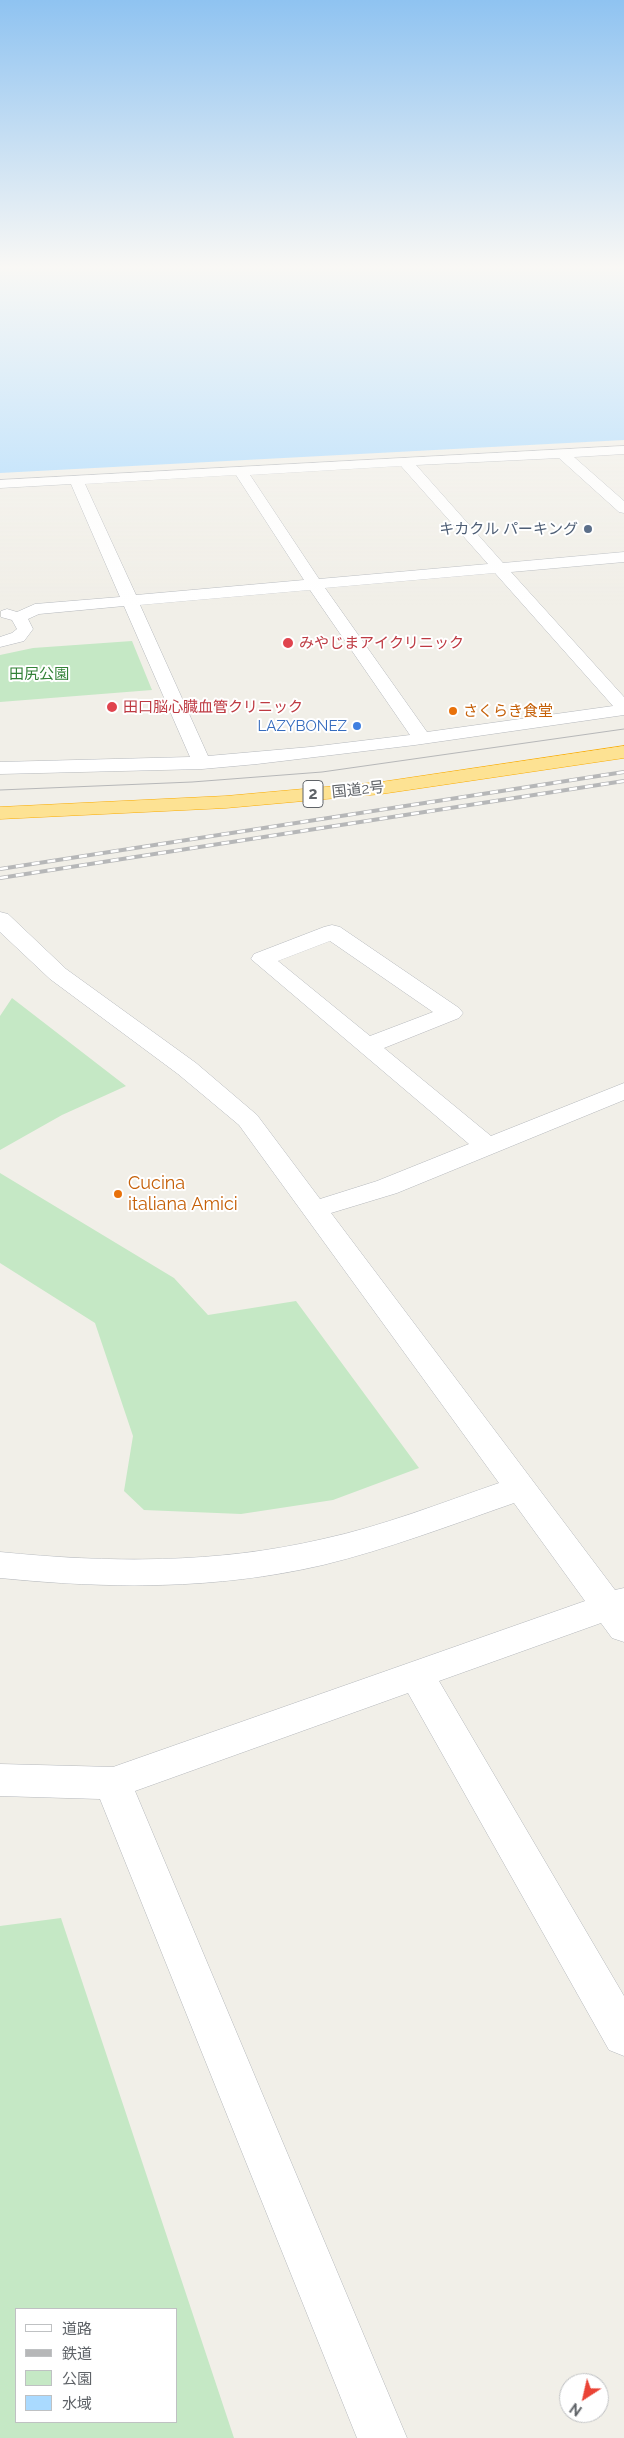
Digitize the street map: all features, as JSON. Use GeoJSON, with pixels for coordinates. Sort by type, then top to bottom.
{"type":"FeatureCollection","features":[{"type":"Feature","properties":{"kind":"highway","name":"国道2号"},"geometry":{"type":"LineString","coordinates":[[0,813],[226,802],[381,788],[624,752]]}},
{"type":"Feature","properties":{"kind":"street"},"geometry":{"type":"LineString","coordinates":[[0,484],[624,450]]}},
{"type":"Feature","properties":{"kind":"street"},"geometry":{"type":"LineString","coordinates":[[562,454],[624,509]]}},
{"type":"Feature","properties":{"kind":"street"},"geometry":{"type":"LineString","coordinates":[[405,462],[624,709]]}},
{"type":"Feature","properties":{"kind":"street"},"geometry":{"type":"LineString","coordinates":[[240,470],[314,584],[422,738]]}},
{"type":"Feature","properties":{"kind":"street"},"geometry":{"type":"LineString","coordinates":[[76,479],[202,762]]}},
{"type":"Feature","properties":{"kind":"street"},"geometry":{"type":"LineString","coordinates":[[0,613],[19,617],[35,609],[624,557]]}},
{"type":"Feature","properties":{"kind":"street"},"geometry":{"type":"LineString","coordinates":[[0,642],[23,634],[25,628],[19,617]]}},
{"type":"Feature","properties":{"kind":"street"},"geometry":{"type":"LineString","coordinates":[[0,768],[202,762],[422,738],[624,709]]}},
{"type":"Feature","properties":{"kind":"street"},"geometry":{"type":"LineString","coordinates":[[0,919],[36,955],[63,977],[226,1099],[266,1143],[521,1488],[619,1612],[417,1675],[113,1783],[0,1780]]}},
{"type":"Feature","properties":{"kind":"street"},"geometry":{"type":"LineString","coordinates":[[367,1046],[451,1013],[332,932],[262,959],[487,1146]]}},
{"type":"Feature","properties":{"kind":"street"},"geometry":{"type":"LineString","coordinates":[[315,1209],[387,1187],[624,1090]]}},
{"type":"Feature","properties":{"kind":"street"},"geometry":{"type":"LineString","coordinates":[[0,1565],[120,1574],[189,1572],[258,1564],[324,1552],[369,1539],[521,1488]]}},
{"type":"Feature","properties":{"kind":"street"},"geometry":{"type":"LineString","coordinates":[[417,1675],[624,2036]]}},
{"type":"Feature","properties":{"kind":"street"},"geometry":{"type":"LineString","coordinates":[[113,1783],[382,2438]]}},
{"type":"Feature","properties":{"kind":"green space","name":"田尻公園"},"geometry":{"type":"Polygon","coordinates":[[[132,641],[152,690],[0,702],[0,655],[33,648],[132,641]]]}},
{"type":"Feature","properties":{"kind":"green space"},"geometry":{"type":"Polygon","coordinates":[[[12,998],[126,1086],[62,1115],[0,1150],[0,1016],[12,998]]]}},
{"type":"Feature","properties":{"kind":"green space"},"geometry":{"type":"Polygon","coordinates":[[[0,1173],[174,1278],[208,1315],[296,1301],[419,1468],[333,1500],[241,1514],[144,1510],[124,1491],[133,1436],[95,1323],[0,1263],[0,1173]]]}},
{"type":"Feature","properties":{"kind":"green space"},"geometry":{"type":"Polygon","coordinates":[[[61,1918],[234,2438],[0,2438],[0,1926],[61,1918]]]}},
{"type":"Feature","properties":{"kind":"water"},"geometry":{"type":"Polygon","coordinates":[[[0,380],[624,380],[624,440],[0,473],[0,380]]]}},
{"type":"Feature","properties":{"kind":"tram line"},"geometry":{"type":"LineString","coordinates":[[0,790],[192,782],[322,772],[624,729]]}},
{"type":"Feature","properties":{"kind":"railway"},"geometry":{"type":"LineString","coordinates":[[0,869],[624,772]]}},
{"type":"Feature","properties":{"kind":"railway"},"geometry":{"type":"LineString","coordinates":[[0,878],[624,781]]}},
{"type":"Feature","properties":{"kind":"place","name":"キカクル パーキング"},"geometry":{"type":"Point","coordinates":[588,529]}},
{"type":"Feature","properties":{"kind":"place","name":"みやじまアイクリニック"},"geometry":{"type":"Point","coordinates":[288,643]}},
{"type":"Feature","properties":{"kind":"place","name":"田口脳心臓血管クリニック"},"geometry":{"type":"Point","coordinates":[112,707]}},
{"type":"Feature","properties":{"kind":"place","name":"さくらき食堂"},"geometry":{"type":"Point","coordinates":[453,711]}},
{"type":"Feature","properties":{"kind":"place","name":"LAZYBONEZ"},"geometry":{"type":"Point","coordinates":[357,726]}},
{"type":"Feature","properties":{"kind":"place","name":"Cucina italiana Amici"},"geometry":{"type":"Point","coordinates":[118,1194]}}]}
